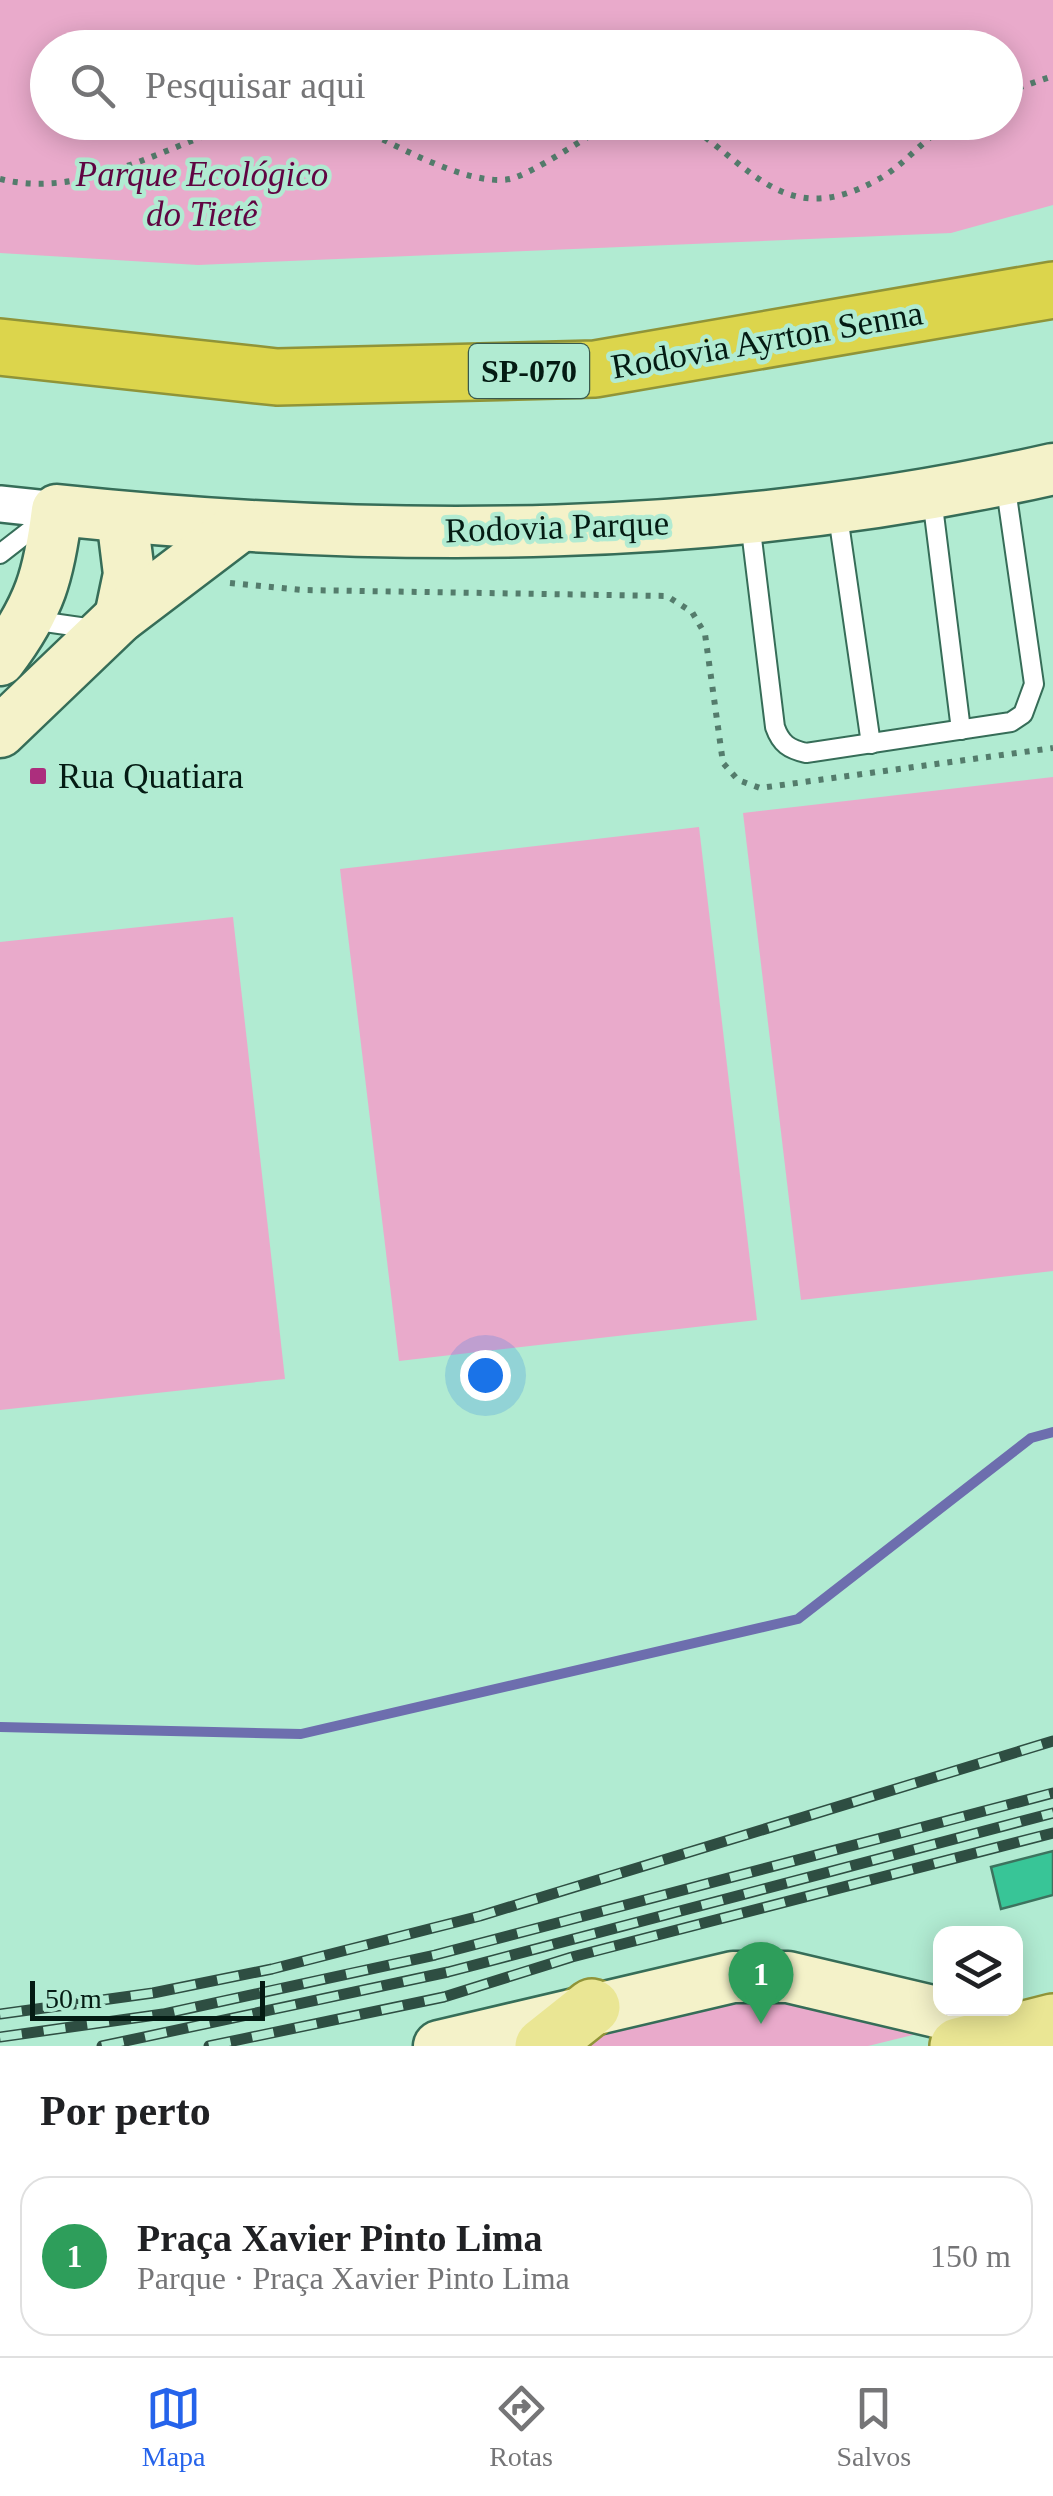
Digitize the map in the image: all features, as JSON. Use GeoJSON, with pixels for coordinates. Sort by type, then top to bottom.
{"type":"FeatureCollection","features":[{"type":"Feature","properties":{"kind":"highway","name":"Rodovia Ayrton Senna"},"geometry":{"type":"LineString","coordinates":[[0,348],[277,377],[595,369],[1053,290]]}},
{"type":"Feature","properties":{"kind":"main road"},"geometry":{"type":"LineString","coordinates":[[543,2046],[592,2007]]}},
{"type":"Feature","properties":{"kind":"main road"},"geometry":{"type":"LineString","coordinates":[[958,2046],[1035,2027]]}},
{"type":"Feature","properties":{"kind":"street","name":"Rodovia Parque"},"geometry":{"type":"LineString","coordinates":[[57,510],[240,526],[399,533],[612,530],[836,508],[1053,469]]}},
{"type":"Feature","properties":{"kind":"street"},"geometry":{"type":"LineString","coordinates":[[0,504],[57,510],[50,566],[31,620],[0,660]]}},
{"type":"Feature","properties":{"kind":"street"},"geometry":{"type":"LineString","coordinates":[[113,624],[129,574],[122,516]]}},
{"type":"Feature","properties":{"kind":"street"},"geometry":{"type":"LineString","coordinates":[[10,704],[240,526]]}},
{"type":"Feature","properties":{"kind":"street"},"geometry":{"type":"LineString","coordinates":[[438,2046],[733,1977],[788,1976],[1035,2027]]}},
{"type":"Feature","properties":{"kind":"lane"},"geometry":{"type":"LineString","coordinates":[[749,516],[780,740],[806,753],[871,744],[1011,722],[1023,714],[1034,684],[1005,480]]}},
{"type":"Feature","properties":{"kind":"lane"},"geometry":{"type":"LineString","coordinates":[[931,493],[960,730]]}},
{"type":"Feature","properties":{"kind":"lane"},"geometry":{"type":"LineString","coordinates":[[836,508],[871,744]]}},
{"type":"Feature","properties":{"kind":"lane"},"geometry":{"type":"LineString","coordinates":[[0,554],[57,510]]}},
{"type":"Feature","properties":{"kind":"lane"},"geometry":{"type":"LineString","coordinates":[[31,620],[113,624]]}},
{"type":"Feature","properties":{"kind":"path"},"geometry":{"type":"LineString","coordinates":[[1023,86],[1053,76]]}},
{"type":"Feature","properties":{"kind":"path"},"geometry":{"type":"LineString","coordinates":[[0,179],[28,186],[84,182],[197,140]]}},
{"type":"Feature","properties":{"kind":"path"},"geometry":{"type":"LineString","coordinates":[[386,140],[433,162],[498,179],[512,179],[581,140]]}},
{"type":"Feature","properties":{"kind":"path"},"geometry":{"type":"LineString","coordinates":[[707,140],[757,180],[794,198],[822,198],[877,180],[929,140]]}},
{"type":"Feature","properties":{"kind":"path"},"geometry":{"type":"LineString","coordinates":[[170,578],[302,590],[667,596],[692,612],[705,634],[723,763],[738,780],[760,788],[1053,748]]}},
{"type":"Feature","properties":{"kind":"green space","name":"Parque Ecológico do Tietê"},"geometry":{"type":"Polygon","coordinates":[[[0,0],[1053,0],[1053,205],[951,233],[198,265],[0,253],[0,0]]]}},
{"type":"Feature","properties":{"kind":"green space"},"geometry":{"type":"Polygon","coordinates":[[[1053,777],[1053,1271],[801,1300],[743,813],[1053,777]]]}},
{"type":"Feature","properties":{"kind":"green space"},"geometry":{"type":"Polygon","coordinates":[[[699,827],[757,1320],[399,1361],[340,869],[699,827]]]}},
{"type":"Feature","properties":{"kind":"green space"},"geometry":{"type":"Polygon","coordinates":[[[233,917],[285,1379],[0,1410],[0,942],[233,917]]]}},
{"type":"Feature","properties":{"kind":"green space"},"geometry":{"type":"Polygon","coordinates":[[[770,1990],[937,2029],[868,2046],[519,2046],[770,1990]]]}},
{"type":"Feature","properties":{"kind":"building"},"geometry":{"type":"Polygon","coordinates":[[[1053,1851],[1053,1895],[1001,1909],[991,1867],[1053,1851]]]}},
{"type":"Feature","properties":{"kind":"waterway"},"geometry":{"type":"LineString","coordinates":[[0,1727],[301,1734],[798,1619],[1031,1438],[1053,1432]]}},
{"type":"Feature","properties":{"kind":"railway"},"geometry":{"type":"LineString","coordinates":[[0,2014],[153,1993],[272,1969],[480,1916],[1053,1741]]}},
{"type":"Feature","properties":{"kind":"railway"},"geometry":{"type":"LineString","coordinates":[[0,2037],[163,2014],[435,1955],[1053,1793]]}},
{"type":"Feature","properties":{"kind":"railway"},"geometry":{"type":"LineString","coordinates":[[102,2046],[448,1972],[1053,1813]]}},
{"type":"Feature","properties":{"kind":"railway"},"geometry":{"type":"LineString","coordinates":[[209,2046],[444,1997],[572,1957],[1053,1833]]}},
{"type":"Feature","properties":{"kind":"place","name":"Rua Quatiara"},"geometry":{"type":"Point","coordinates":[38,776]}},
{"type":"Feature","properties":{"kind":"place","name":"Praça Xavier Pinto Lima"},"geometry":{"type":"Point","coordinates":[761,2024]}}]}
